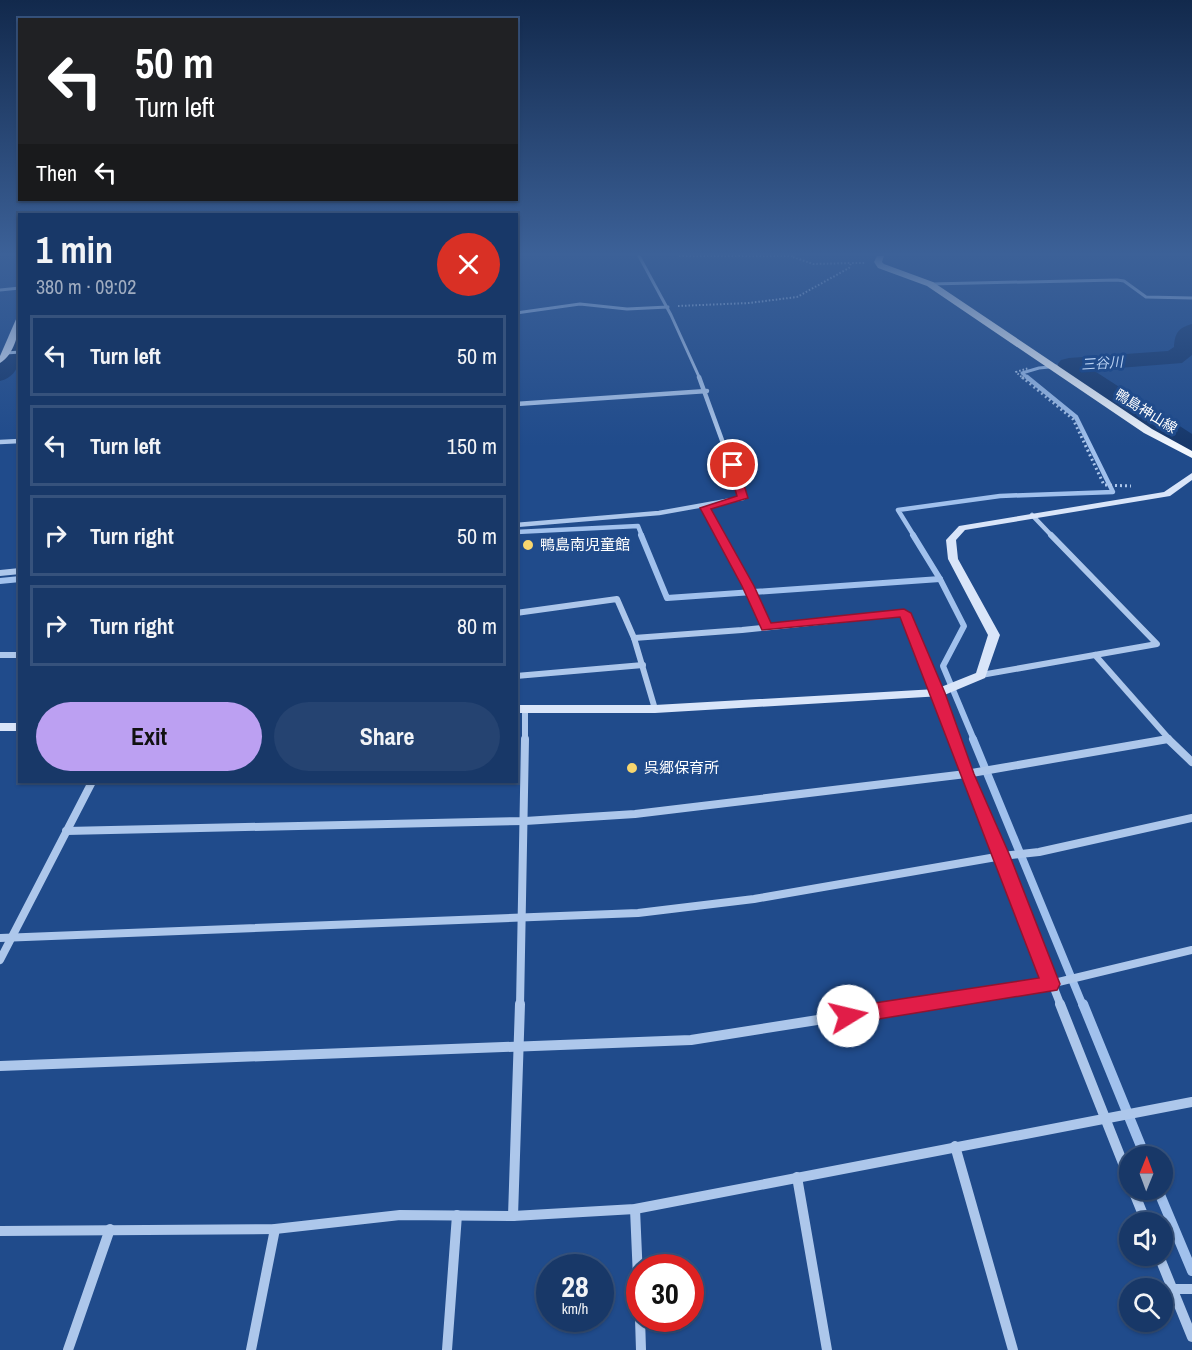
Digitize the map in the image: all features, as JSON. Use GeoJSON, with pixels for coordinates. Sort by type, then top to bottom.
{"type":"FeatureCollection","features":[{"type":"Feature","properties":{"kind":"main road","name":"鴨島神山線"},"geometry":{"type":"LineString","coordinates":[[982,319],[1148,431],[1192,455]]}},
{"type":"Feature","properties":{"kind":"street"},"geometry":{"type":"LineString","coordinates":[[518,525],[705,508],[743,498],[707,391],[674,319]]}},
{"type":"Feature","properties":{"kind":"street"},"geometry":{"type":"LineString","coordinates":[[0,361],[8,353],[18,323]]}},
{"type":"Feature","properties":{"kind":"street"},"geometry":{"type":"LineString","coordinates":[[8,353],[18,352]]}},
{"type":"Feature","properties":{"kind":"street"},"geometry":{"type":"LineString","coordinates":[[518,404],[707,391]]}},
{"type":"Feature","properties":{"kind":"street"},"geometry":{"type":"LineString","coordinates":[[0,442],[18,441]]}},
{"type":"Feature","properties":{"kind":"street"},"geometry":{"type":"LineString","coordinates":[[981,675],[994,635],[953,559],[951,540],[962,528],[1167,494],[1192,476]]}},
{"type":"Feature","properties":{"kind":"street"},"geometry":{"type":"LineString","coordinates":[[705,508],[748,586],[767,627]]}},
{"type":"Feature","properties":{"kind":"street"},"geometry":{"type":"LineString","coordinates":[[513,1215],[525,821],[521,709],[655,709],[938,693],[981,675],[1157,644],[1032,515]]}},
{"type":"Feature","properties":{"kind":"street"},"geometry":{"type":"LineString","coordinates":[[0,573],[18,571]]}},
{"type":"Feature","properties":{"kind":"street"},"geometry":{"type":"LineString","coordinates":[[518,613],[617,599],[634,638],[655,709]]}},
{"type":"Feature","properties":{"kind":"street"},"geometry":{"type":"LineString","coordinates":[[634,638],[904,613],[938,693],[966,774],[1002,856],[1050,984],[1119,1154]]}},
{"type":"Feature","properties":{"kind":"street"},"geometry":{"type":"LineString","coordinates":[[0,656],[18,655]]}},
{"type":"Feature","properties":{"kind":"street"},"geometry":{"type":"LineString","coordinates":[[1095,655],[1168,739],[1192,762]]}},
{"type":"Feature","properties":{"kind":"street"},"geometry":{"type":"LineString","coordinates":[[518,676],[643,665]]}},
{"type":"Feature","properties":{"kind":"street"},"geometry":{"type":"LineString","coordinates":[[0,728],[18,727]]}},
{"type":"Feature","properties":{"kind":"street"},"geometry":{"type":"LineString","coordinates":[[66,831],[525,821],[635,814],[995,770],[1168,739]]}},
{"type":"Feature","properties":{"kind":"street"},"geometry":{"type":"LineString","coordinates":[[0,960],[91,783]]}},
{"type":"Feature","properties":{"kind":"street"},"geometry":{"type":"LineString","coordinates":[[0,938],[638,913],[754,899],[1002,856],[1039,852],[1192,818]]}},
{"type":"Feature","properties":{"kind":"street"},"geometry":{"type":"LineString","coordinates":[[0,1066],[691,1040],[1050,984],[1192,950]]}},
{"type":"Feature","properties":{"kind":"street"},"geometry":{"type":"LineString","coordinates":[[0,1231],[275,1228],[400,1215],[513,1215],[635,1209],[1104,1117],[1192,1102]]}},
{"type":"Feature","properties":{"kind":"street"},"geometry":{"type":"LineString","coordinates":[[955,1146],[1013,1350]]}},
{"type":"Feature","properties":{"kind":"street"},"geometry":{"type":"LineString","coordinates":[[797,1178],[827,1350]]}},
{"type":"Feature","properties":{"kind":"street"},"geometry":{"type":"LineString","coordinates":[[635,1209],[637,1254]]}},
{"type":"Feature","properties":{"kind":"street"},"geometry":{"type":"LineString","coordinates":[[447,1350],[457,1215]]}},
{"type":"Feature","properties":{"kind":"street"},"geometry":{"type":"LineString","coordinates":[[251,1350],[275,1228]]}},
{"type":"Feature","properties":{"kind":"street"},"geometry":{"type":"LineString","coordinates":[[68,1350],[110,1229]]}},
{"type":"Feature","properties":{"kind":"street"},"geometry":{"type":"LineString","coordinates":[[1192,1289],[1173,1289],[1192,1337]]}},
{"type":"Feature","properties":{"kind":"street"},"geometry":{"type":"LineString","coordinates":[[640,1332],[641,1350]]}},
{"type":"Feature","properties":{"kind":"path"},"geometry":{"type":"LineString","coordinates":[[1051,365],[1016,372],[1073,419],[1104,485],[1137,486]]}},
{"type":"Feature","properties":{"kind":"waterway","name":"三谷川"},"geometry":{"type":"LineString","coordinates":[[1192,331],[1186,335],[1185,349],[1174,358],[1069,365],[1192,446]]}},
{"type":"Feature","properties":{"kind":"waterway"},"geometry":{"type":"LineString","coordinates":[[0,374],[6,368],[18,342]]}},
{"type":"Feature","properties":{"kind":"waterway"},"geometry":{"type":"LineString","coordinates":[[7,358],[11,357]]}},
{"type":"Feature","properties":{"kind":"waterway"},"geometry":{"type":"LineString","coordinates":[[1029,379],[1022,373],[1039,368],[1069,365]]}},
{"type":"Feature","properties":{"kind":"waterway"},"geometry":{"type":"LineString","coordinates":[[914,536],[898,510],[1000,496],[1113,492],[1076,417],[1027,377]]}},
{"type":"Feature","properties":{"kind":"waterway"},"geometry":{"type":"LineString","coordinates":[[518,532],[638,526],[642,536]]}},
{"type":"Feature","properties":{"kind":"waterway"},"geometry":{"type":"LineString","coordinates":[[641,535],[667,598],[940,579]]}},
{"type":"Feature","properties":{"kind":"waterway"},"geometry":{"type":"LineString","coordinates":[[913,535],[940,579]]}},
{"type":"Feature","properties":{"kind":"waterway"},"geometry":{"type":"LineString","coordinates":[[0,581],[18,579]]}},
{"type":"Feature","properties":{"kind":"waterway"},"geometry":{"type":"LineString","coordinates":[[940,579],[964,626],[943,666],[974,740]]}},
{"type":"Feature","properties":{"kind":"waterway"},"geometry":{"type":"LineString","coordinates":[[973,739],[1083,1006]]}},
{"type":"Feature","properties":{"kind":"waterway"},"geometry":{"type":"LineString","coordinates":[[1083,1004],[1141,1146]]}},
{"type":"Feature","properties":{"kind":"waterway"},"geometry":{"type":"LineString","coordinates":[[1162,1200],[1192,1271]]}},
{"type":"Feature","properties":{"kind":"place","name":"鴨島南児童館"},"geometry":{"type":"Point","coordinates":[528,545]}},
{"type":"Feature","properties":{"kind":"place","name":"呉郷保育所"},"geometry":{"type":"Point","coordinates":[632,768]}},
{"type":"Feature","properties":{"kind":"route"},"geometry":{"type":"LineString","coordinates":[[733,465],[743,498],[705,508],[748,586],[767,627],[904,613],[938,693],[966,774],[1002,856],[1050,984],[848,1016]]}}]}
